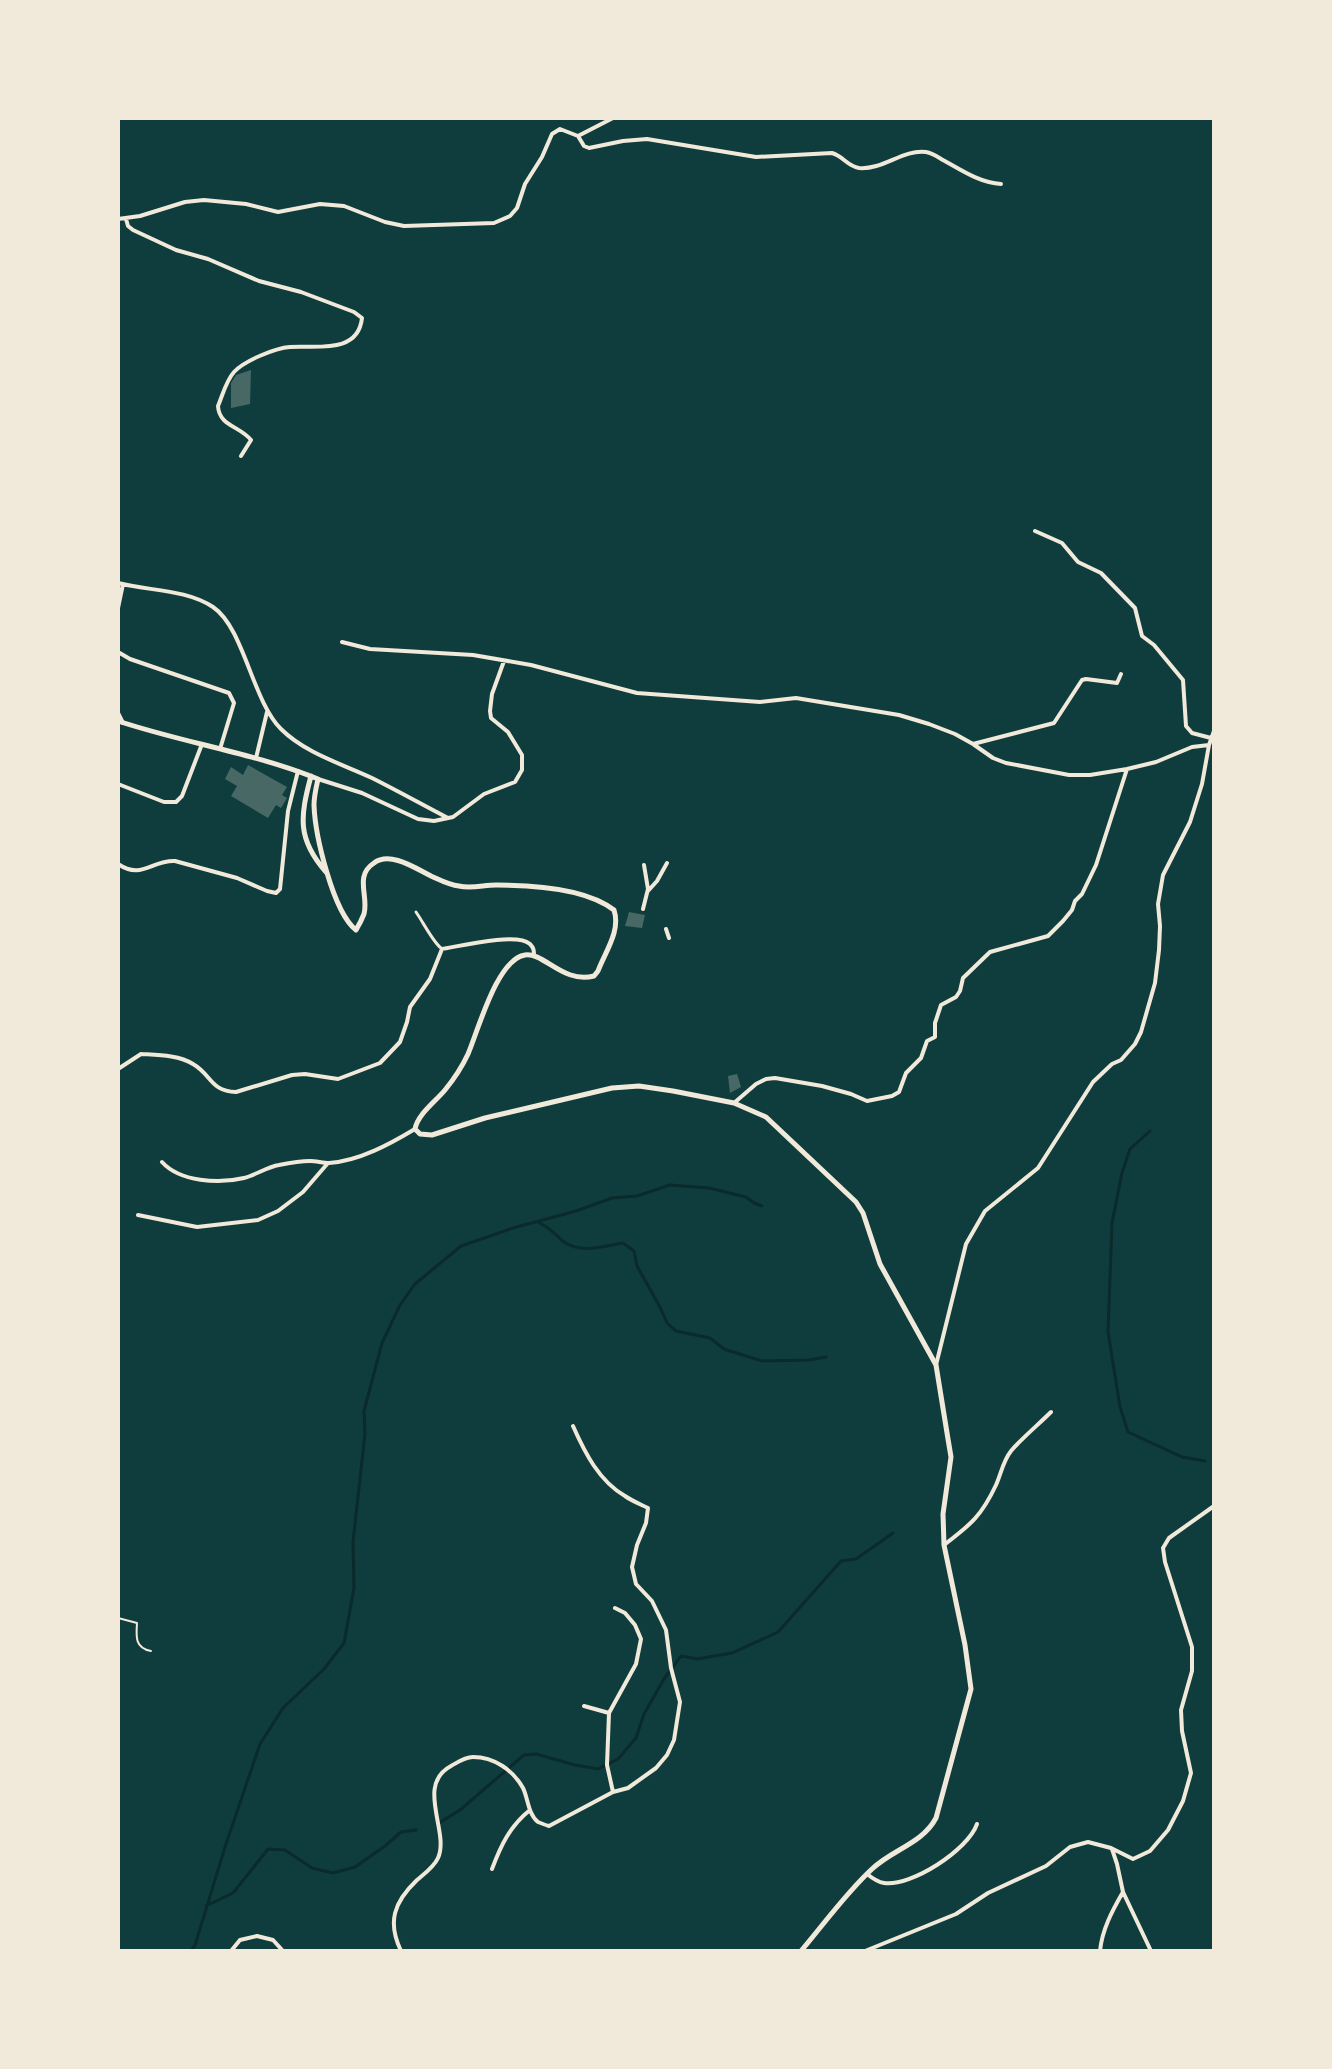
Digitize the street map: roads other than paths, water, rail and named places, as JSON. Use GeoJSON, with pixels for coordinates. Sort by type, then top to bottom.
{"type":"FeatureCollection","features":[{"type":"Feature","properties":{"kind":"street"},"geometry":{"type":"LineString","coordinates":[[578,136],[613,118]]}},
{"type":"Feature","properties":{"kind":"street"},"geometry":{"type":"LineString","coordinates":[[118,219],[204,200],[246,204],[278,212],[320,204],[344,206],[404,226],[494,223],[510,216],[517,208],[525,184],[552,134],[560,129],[578,136],[589,148],[647,139],[756,157],[832,153],[857,168],[873,167],[915,152],[928,152],[982,181],[1001,184]]}},
{"type":"Feature","properties":{"kind":"street"},"geometry":{"type":"LineString","coordinates":[[126,219],[133,230],[176,250],[208,259],[259,281],[301,292],[362,318],[354,338],[325,348],[276,349],[240,366],[232,374],[218,411],[220,417],[247,434],[251,440],[241,456]]}},
{"type":"Feature","properties":{"kind":"street"},"geometry":{"type":"LineString","coordinates":[[1035,531],[1062,543],[1078,562],[1101,573],[1135,608],[1142,636],[1154,645],[1183,680],[1186,726],[1192,733],[1211,738]]}},
{"type":"Feature","properties":{"kind":"street"},"geometry":{"type":"LineString","coordinates":[[118,608],[120,584],[184,596],[213,607],[233,633],[267,712],[283,731],[307,747],[448,818]]}},
{"type":"Feature","properties":{"kind":"street"},"geometry":{"type":"LineString","coordinates":[[342,642],[370,649],[449,653],[531,665],[637,693],[760,702],[796,698],[899,715],[929,724],[973,744],[993,758],[1049,773],[1090,775],[1127,769],[1156,762],[1192,747],[1209,745]]}},
{"type":"Feature","properties":{"kind":"street"},"geometry":{"type":"LineString","coordinates":[[118,652],[130,659],[229,693],[234,703],[220,750]]}},
{"type":"Feature","properties":{"kind":"street"},"geometry":{"type":"LineString","coordinates":[[118,713],[120,722],[298,771],[362,793],[418,819],[434,821],[460,813],[484,794],[515,782],[522,770],[522,755],[513,740],[491,718],[492,694],[504,661]]}},
{"type":"Feature","properties":{"kind":"street"},"geometry":{"type":"LineString","coordinates":[[973,744],[1054,723],[1082,680],[1117,683],[1121,674]]}},
{"type":"Feature","properties":{"kind":"street"},"geometry":{"type":"LineString","coordinates":[[256,758],[267,712]]}},
{"type":"Feature","properties":{"kind":"street"},"geometry":{"type":"LineString","coordinates":[[936,1365],[966,1244],[985,1211],[1038,1168],[1093,1082],[1112,1064],[1121,1060],[1141,1032],[1155,983],[1160,938],[1158,904],[1163,875],[1190,822],[1214,731]]}},
{"type":"Feature","properties":{"kind":"street"},"geometry":{"type":"LineString","coordinates":[[118,784],[173,804],[182,796],[202,744]]}},
{"type":"Feature","properties":{"kind":"street"},"geometry":{"type":"LineString","coordinates":[[734,1103],[756,1084],[775,1078],[822,1086],[867,1101],[899,1092],[906,1073],[921,1058],[927,1041],[935,1037],[935,1023],[941,1005],[956,997],[963,978],[974,966],[990,952],[1048,936],[1072,910],[1096,865],[1127,769]]}},
{"type":"Feature","properties":{"kind":"street"},"geometry":{"type":"LineString","coordinates":[[118,864],[128,870],[140,871],[167,860],[175,861],[237,878],[276,893],[280,889],[288,811],[298,771]]}},
{"type":"Feature","properties":{"kind":"street"},"geometry":{"type":"LineString","coordinates":[[311,776],[305,796],[304,834],[311,854],[327,873]]}},
{"type":"Feature","properties":{"kind":"street"},"geometry":{"type":"LineString","coordinates":[[162,1162],[168,1169],[186,1177],[221,1181],[246,1178],[272,1167],[301,1161],[328,1163],[355,1157],[391,1143],[415,1129],[418,1120],[462,1067],[483,1014],[511,961],[522,956],[534,956],[566,973],[580,977],[594,976],[616,928],[614,910],[592,898],[519,886],[458,886],[386,858],[371,864],[365,873],[362,885],[365,911],[356,930],[342,913],[327,873],[315,815],[318,779]]}},
{"type":"Feature","properties":{"kind":"street"},"geometry":{"type":"LineString","coordinates":[[647,891],[667,863]]}},
{"type":"Feature","properties":{"kind":"street"},"geometry":{"type":"LineString","coordinates":[[643,909],[647,891],[644,865]]}},
{"type":"Feature","properties":{"kind":"street"},"geometry":{"type":"LineString","coordinates":[[416,912],[442,949],[511,939],[530,944],[534,956]]}},
{"type":"Feature","properties":{"kind":"street"},"geometry":{"type":"LineString","coordinates":[[666,929],[669,938]]}},
{"type":"Feature","properties":{"kind":"street"},"geometry":{"type":"LineString","coordinates":[[118,1069],[141,1054],[180,1059],[197,1066],[223,1091],[236,1092],[292,1075],[338,1079],[380,1063],[400,1042],[410,1007],[430,979],[442,949]]}},
{"type":"Feature","properties":{"kind":"street"},"geometry":{"type":"LineString","coordinates":[[415,1129],[420,1134],[428,1135],[598,1091],[639,1086],[734,1103],[766,1117],[856,1202],[863,1213],[880,1264],[936,1365],[951,1457],[943,1514],[944,1545],[965,1645],[971,1689],[968,1703],[932,1826],[923,1836],[867,1874],[801,1951]]}},
{"type":"Feature","properties":{"kind":"street"},"geometry":{"type":"LineString","coordinates":[[138,1215],[197,1227],[258,1220],[278,1211],[303,1192],[328,1163]]}},
{"type":"Feature","properties":{"kind":"street"},"geometry":{"type":"LineString","coordinates":[[944,1545],[976,1518],[1012,1450],[1051,1412]]}},
{"type":"Feature","properties":{"kind":"street"},"geometry":{"type":"LineString","coordinates":[[401,1951],[395,1938],[393,1921],[398,1905],[409,1888],[432,1867],[439,1856],[434,1799],[437,1782],[445,1769],[473,1757],[503,1766],[523,1788],[530,1810],[538,1822],[549,1826],[613,1792],[628,1788],[656,1768],[674,1740],[680,1702],[666,1630],[652,1601],[636,1584],[632,1567],[648,1508],[623,1495],[598,1472],[573,1426]]}},
{"type":"Feature","properties":{"kind":"street"},"geometry":{"type":"LineString","coordinates":[[865,1951],[956,1914],[988,1893],[1046,1866],[1070,1847],[1088,1842],[1111,1848],[1133,1859],[1150,1851],[1168,1830],[1183,1801],[1191,1773],[1181,1710],[1192,1671],[1192,1647],[1163,1548],[1169,1538],[1214,1506]]}},
{"type":"Feature","properties":{"kind":"street"},"geometry":{"type":"LineString","coordinates":[[613,1792],[607,1765],[609,1713],[636,1664],[641,1639],[625,1613],[615,1608]]}},
{"type":"Feature","properties":{"kind":"street"},"geometry":{"type":"LineString","coordinates":[[584,1706],[609,1713]]}},
{"type":"Feature","properties":{"kind":"street"},"geometry":{"type":"LineString","coordinates":[[492,1869],[507,1834],[517,1820],[530,1810]]}},
{"type":"Feature","properties":{"kind":"street"},"geometry":{"type":"LineString","coordinates":[[867,1874],[879,1882],[891,1883],[927,1870],[963,1845],[977,1824]]}},
{"type":"Feature","properties":{"kind":"street"},"geometry":{"type":"LineString","coordinates":[[1111,1848],[1123,1892],[1151,1951]]}},
{"type":"Feature","properties":{"kind":"street"},"geometry":{"type":"LineString","coordinates":[[1100,1951],[1101,1938],[1123,1892]]}},
{"type":"Feature","properties":{"kind":"street"},"geometry":{"type":"LineString","coordinates":[[231,1951],[240,1940],[257,1936],[273,1940],[283,1951]]}},
{"type":"Feature","properties":{"kind":"lane"},"geometry":{"type":"LineString","coordinates":[[118,1618],[137,1623],[139,1645],[143,1650],[151,1651]]}},
{"type":"Feature","properties":{"kind":"waterway"},"geometry":{"type":"LineString","coordinates":[[1150,1131],[1130,1149],[1112,1223],[1108,1332],[1120,1407],[1128,1432],[1182,1457],[1205,1461]]}},
{"type":"Feature","properties":{"kind":"waterway"},"geometry":{"type":"LineString","coordinates":[[191,1951],[260,1744],[283,1708],[324,1669],[344,1643],[354,1588],[353,1542],[365,1434],[364,1411],[382,1343],[400,1305],[415,1284],[461,1246],[612,1198],[637,1196],[670,1185],[709,1188],[746,1197],[762,1206]]}},
{"type":"Feature","properties":{"kind":"waterway"},"geometry":{"type":"LineString","coordinates":[[538,1222],[571,1246],[593,1248],[623,1243],[634,1251],[637,1266],[667,1323],[676,1331],[710,1338],[724,1349],[762,1361],[826,1357]]}},
{"type":"Feature","properties":{"kind":"waterway"},"geometry":{"type":"LineString","coordinates":[[439,1823],[460,1810],[524,1755],[536,1754],[598,1769],[618,1759],[636,1738],[644,1714],[681,1656],[697,1659],[732,1653],[778,1632],[841,1561],[856,1559],[893,1533]]}},
{"type":"Feature","properties":{"kind":"waterway"},"geometry":{"type":"LineString","coordinates":[[206,1906],[233,1893],[268,1849],[285,1850],[312,1868],[333,1873],[355,1867],[401,1832],[416,1830]]}}]}
